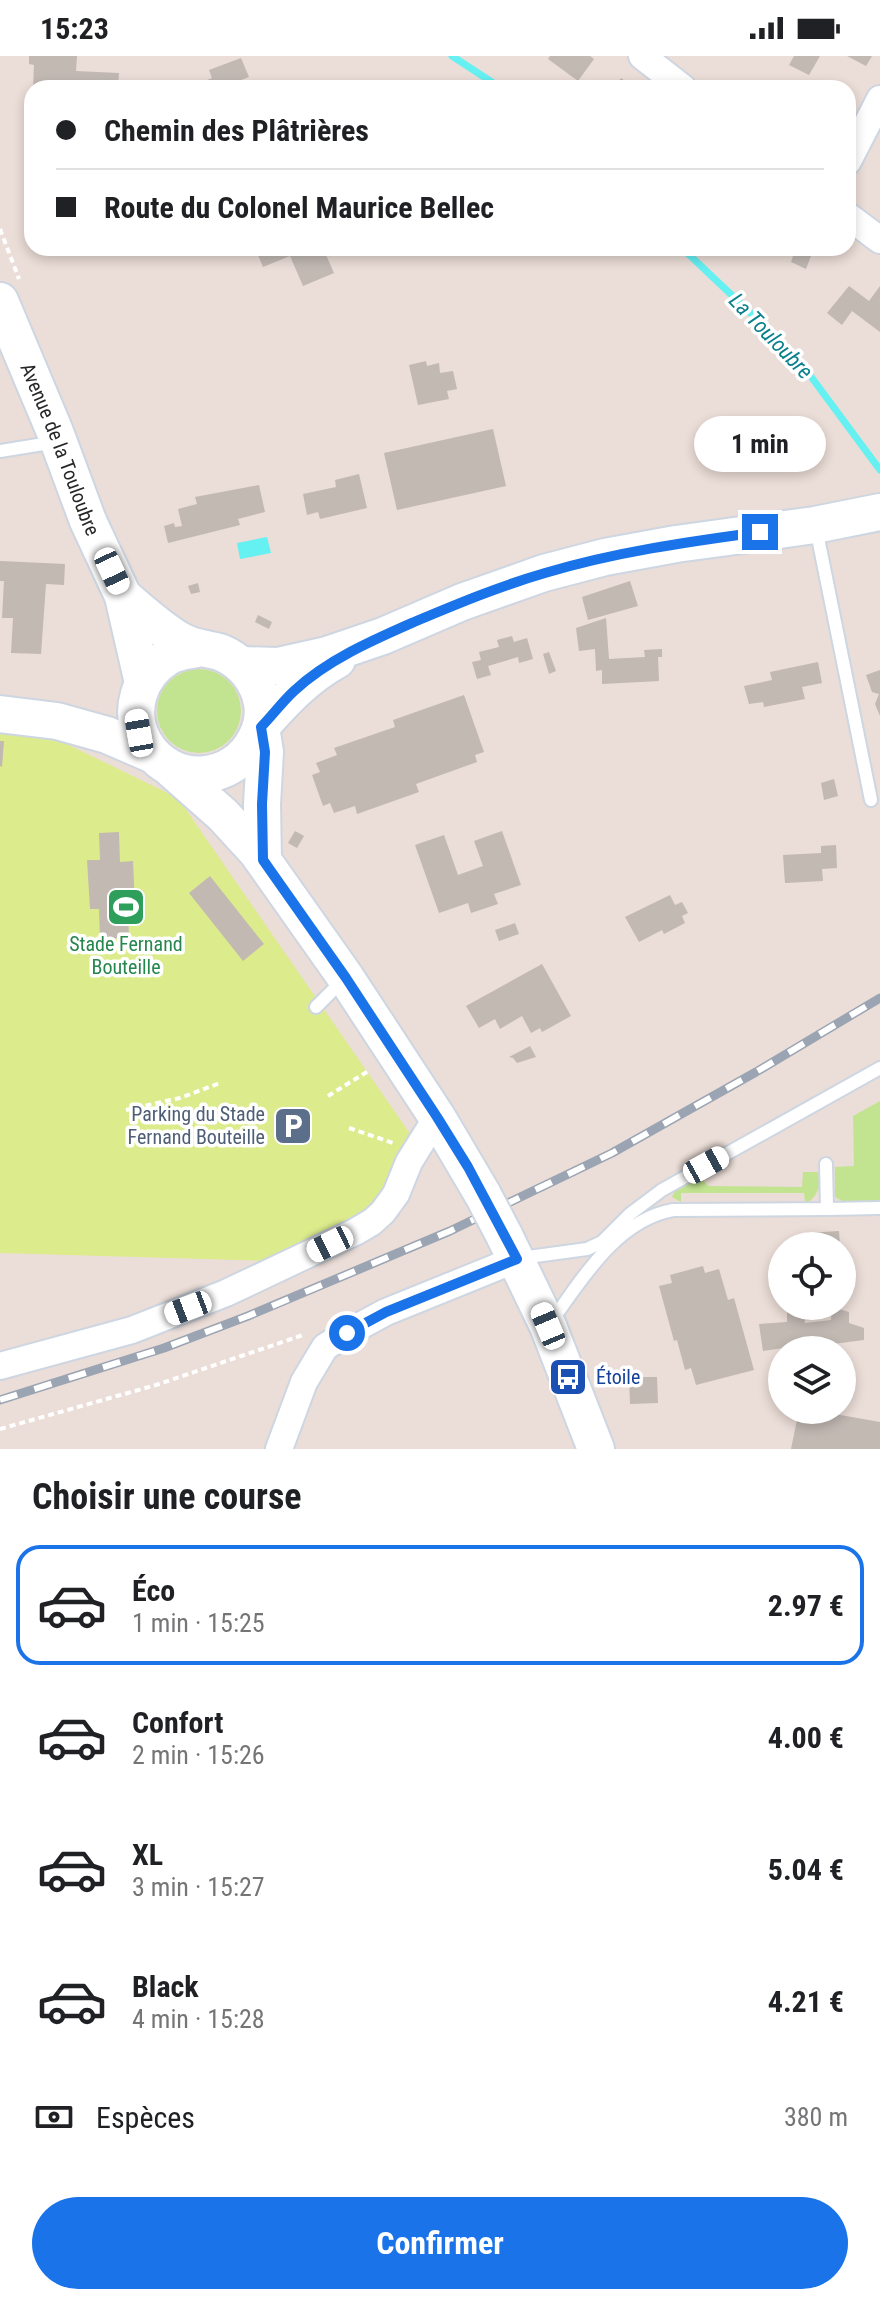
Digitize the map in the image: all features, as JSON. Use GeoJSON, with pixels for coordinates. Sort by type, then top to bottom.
{"type":"FeatureCollection","features":[{"type":"Feature","properties":{"kind":"main road","name":"Avenue de la Touloubre"},"geometry":{"type":"LineString","coordinates":[[10,292],[58,442],[88,521],[123,596]]}},
{"type":"Feature","properties":{"kind":"main road"},"geometry":{"type":"LineString","coordinates":[[241,665],[278,666],[327,655],[383,636],[462,602],[575,565],[676,544],[815,525],[874,513]]}},
{"type":"Feature","properties":{"kind":"main road"},"geometry":{"type":"LineString","coordinates":[[123,596],[180,641],[197,649],[221,653],[241,665],[254,680],[263,704],[245,775],[246,804],[260,856]]}},
{"type":"Feature","properties":{"kind":"main road"},"geometry":{"type":"LineString","coordinates":[[123,596],[140,688],[136,714],[139,733],[161,761],[223,815],[260,856],[346,978],[428,1131],[483,1195],[548,1326],[596,1449]]}},
{"type":"Feature","properties":{"kind":"main road"},"geometry":{"type":"LineString","coordinates":[[0,714],[57,721],[107,735],[201,776],[227,770],[293,691],[323,668],[383,636]]}},
{"type":"Feature","properties":{"kind":"main road"},"geometry":{"type":"LineString","coordinates":[[57,721],[115,711],[140,688],[151,671],[170,656],[197,649]]}},
{"type":"Feature","properties":{"kind":"street"},"geometry":{"type":"LineString","coordinates":[[651,59],[674,80]]}},
{"type":"Feature","properties":{"kind":"street"},"geometry":{"type":"LineString","coordinates":[[856,146],[880,99]]}},
{"type":"Feature","properties":{"kind":"street"},"geometry":{"type":"LineString","coordinates":[[856,222],[880,240]]}},
{"type":"Feature","properties":{"kind":"street"},"geometry":{"type":"LineString","coordinates":[[0,1366],[132,1330],[226,1293],[355,1232],[372,1222],[390,1203],[428,1131]]}},
{"type":"Feature","properties":{"kind":"street"},"geometry":{"type":"LineString","coordinates":[[279,1449],[304,1382],[325,1347],[510,1247]]}},
{"type":"Feature","properties":{"kind":"lane"},"geometry":{"type":"LineString","coordinates":[[0,451],[58,442]]}},
{"type":"Feature","properties":{"kind":"lane"},"geometry":{"type":"LineString","coordinates":[[815,525],[871,800]]}},
{"type":"Feature","properties":{"kind":"lane"},"geometry":{"type":"LineString","coordinates":[[316,1007],[346,978]]}},
{"type":"Feature","properties":{"kind":"lane"},"geometry":{"type":"LineString","coordinates":[[510,1247],[587,1249],[602,1242],[630,1214],[662,1190],[880,1068]]}},
{"type":"Feature","properties":{"kind":"lane"},"geometry":{"type":"LineString","coordinates":[[826,1164],[827,1209]]}},
{"type":"Feature","properties":{"kind":"lane"},"geometry":{"type":"LineString","coordinates":[[548,1326],[593,1263],[651,1216],[673,1210],[880,1208]]}},
{"type":"Feature","properties":{"kind":"path"},"geometry":{"type":"LineString","coordinates":[[0,229],[10,292]]}},
{"type":"Feature","properties":{"kind":"path"},"geometry":{"type":"LineString","coordinates":[[328,1096],[367,1071]]}},
{"type":"Feature","properties":{"kind":"path"},"geometry":{"type":"LineString","coordinates":[[126,1110],[180,1098],[220,1083]]}},
{"type":"Feature","properties":{"kind":"path"},"geometry":{"type":"LineString","coordinates":[[349,1128],[412,1147],[428,1131]]}},
{"type":"Feature","properties":{"kind":"path"},"geometry":{"type":"LineString","coordinates":[[0,1429],[156,1385],[299,1335],[347,1333]]}},
{"type":"Feature","properties":{"kind":"green space"},"geometry":{"type":"Polygon","coordinates":[[[191,669],[207,669],[223,676],[234,687],[241,711],[238,727],[229,741],[207,753],[191,753],[175,746],[164,735],[157,719],[157,703],[164,687],[175,676],[191,669]]]}},
{"type":"Feature","properties":{"kind":"green space","name":"Stade Fernand Bouteille"},"geometry":{"type":"Polygon","coordinates":[[[0,726],[34,728],[178,798],[415,1141],[377,1205],[271,1261],[0,1253],[0,726]]]}},
{"type":"Feature","properties":{"kind":"green space"},"geometry":{"type":"Polygon","coordinates":[[[880,1101],[880,1202],[842,1201],[835,1197],[835,1167],[854,1166],[853,1116],[880,1101]]]}},
{"type":"Feature","properties":{"kind":"green space"},"geometry":{"type":"Polygon","coordinates":[[[803,1172],[818,1172],[818,1188],[809,1202],[805,1202],[804,1193],[681,1193],[681,1202],[672,1197],[680,1187],[700,1176],[708,1186],[802,1187],[803,1172]]]}},
{"type":"Feature","properties":{"kind":"water"},"geometry":{"type":"Polygon","coordinates":[[[267,537],[271,553],[240,559],[237,543],[267,537]]]}},
{"type":"Feature","properties":{"kind":"building"},"geometry":{"type":"Polygon","coordinates":[[[29,56],[77,56],[76,71],[119,73],[119,80],[33,80],[34,65],[29,64],[29,56]]]}},
{"type":"Feature","properties":{"kind":"building"},"geometry":{"type":"Polygon","coordinates":[[[550,56],[590,56],[594,59],[577,80],[548,59],[550,56]]]}},
{"type":"Feature","properties":{"kind":"building"},"geometry":{"type":"Polygon","coordinates":[[[794,56],[820,56],[809,75],[789,65],[794,56]]]}},
{"type":"Feature","properties":{"kind":"building"},"geometry":{"type":"Polygon","coordinates":[[[847,56],[872,56],[866,66],[847,56]]]}},
{"type":"Feature","properties":{"kind":"building"},"geometry":{"type":"Polygon","coordinates":[[[241,58],[249,77],[241,80],[207,80],[212,78],[209,70],[241,58]]]}},
{"type":"Feature","properties":{"kind":"building"},"geometry":{"type":"Polygon","coordinates":[[[258,256],[290,256],[263,267],[258,256]]]}},
{"type":"Feature","properties":{"kind":"building"},"geometry":{"type":"Polygon","coordinates":[[[290,256],[327,256],[334,273],[303,286],[290,256]]]}},
{"type":"Feature","properties":{"kind":"building"},"geometry":{"type":"Polygon","coordinates":[[[793,256],[811,256],[806,269],[791,262],[793,256]]]}},
{"type":"Feature","properties":{"kind":"building"},"geometry":{"type":"Polygon","coordinates":[[[849,286],[869,301],[880,286],[880,332],[852,311],[842,325],[827,313],[849,286]]]}},
{"type":"Feature","properties":{"kind":"building"},"geometry":{"type":"Polygon","coordinates":[[[426,361],[427,366],[439,363],[440,373],[453,371],[457,389],[447,391],[449,399],[418,405],[409,365],[426,361]]]}},
{"type":"Feature","properties":{"kind":"building"},"geometry":{"type":"Polygon","coordinates":[[[493,429],[506,486],[397,510],[384,453],[493,429]]]}},
{"type":"Feature","properties":{"kind":"building"},"geometry":{"type":"Polygon","coordinates":[[[359,474],[367,508],[320,519],[318,512],[307,515],[303,494],[336,487],[335,480],[359,474]]]}},
{"type":"Feature","properties":{"kind":"building"},"geometry":{"type":"Polygon","coordinates":[[[259,485],[265,512],[238,519],[240,525],[168,543],[164,526],[174,523],[175,527],[182,526],[178,509],[197,504],[195,497],[259,485]]]}},
{"type":"Feature","properties":{"kind":"building"},"geometry":{"type":"Polygon","coordinates":[[[0,561],[65,564],[64,585],[46,584],[41,654],[11,653],[13,618],[2,618],[4,581],[0,581],[0,561]]]}},
{"type":"Feature","properties":{"kind":"building"},"geometry":{"type":"Polygon","coordinates":[[[630,581],[638,606],[588,620],[582,597],[630,581]]]}},
{"type":"Feature","properties":{"kind":"building"},"geometry":{"type":"Polygon","coordinates":[[[198,583],[200,592],[191,594],[188,586],[198,583]]]}},
{"type":"Feature","properties":{"kind":"building"},"geometry":{"type":"Polygon","coordinates":[[[258,615],[272,622],[269,629],[255,622],[258,615]]]}},
{"type":"Feature","properties":{"kind":"building"},"geometry":{"type":"Polygon","coordinates":[[[606,618],[609,659],[645,657],[644,650],[662,649],[662,657],[658,657],[659,681],[602,684],[602,670],[596,671],[595,649],[579,651],[576,628],[606,618]]]}},
{"type":"Feature","properties":{"kind":"building"},"geometry":{"type":"Polygon","coordinates":[[[512,636],[514,642],[527,638],[533,659],[519,663],[518,657],[488,666],[491,675],[477,679],[472,662],[481,660],[479,652],[499,647],[497,640],[512,636]]]}},
{"type":"Feature","properties":{"kind":"building"},"geometry":{"type":"Polygon","coordinates":[[[549,652],[556,671],[549,674],[543,654],[549,652]]]}},
{"type":"Feature","properties":{"kind":"building"},"geometry":{"type":"Polygon","coordinates":[[[818,662],[822,683],[802,687],[805,699],[764,707],[763,702],[749,704],[744,686],[772,680],[770,672],[818,662]]]}},
{"type":"Feature","properties":{"kind":"building"},"geometry":{"type":"Polygon","coordinates":[[[880,670],[880,716],[875,704],[879,694],[872,692],[866,675],[880,670]]]}},
{"type":"Feature","properties":{"kind":"building"},"geometry":{"type":"Polygon","coordinates":[[[464,695],[484,752],[475,755],[477,762],[416,784],[419,792],[357,814],[355,806],[334,813],[330,803],[323,806],[312,775],[320,772],[316,763],[337,755],[334,748],[395,727],[393,720],[464,695]]]}},
{"type":"Feature","properties":{"kind":"building"},"geometry":{"type":"Polygon","coordinates":[[[0,741],[4,741],[2,767],[0,766],[0,741]]]}},
{"type":"Feature","properties":{"kind":"building"},"geometry":{"type":"Polygon","coordinates":[[[834,779],[838,796],[824,800],[821,783],[834,779]]]}},
{"type":"Feature","properties":{"kind":"building"},"geometry":{"type":"Polygon","coordinates":[[[295,831],[304,836],[297,848],[288,843],[295,831]]]}},
{"type":"Feature","properties":{"kind":"building"},"geometry":{"type":"Polygon","coordinates":[[[502,831],[521,885],[494,894],[498,904],[471,913],[468,903],[439,913],[415,845],[444,835],[458,875],[483,866],[474,841],[502,831]]]}},
{"type":"Feature","properties":{"kind":"building"},"geometry":{"type":"Polygon","coordinates":[[[119,832],[120,862],[133,861],[135,907],[128,907],[129,938],[100,939],[99,909],[90,909],[87,860],[100,860],[99,833],[119,832]]]}},
{"type":"Feature","properties":{"kind":"building"},"geometry":{"type":"Polygon","coordinates":[[[836,845],[837,868],[822,869],[823,881],[785,883],[783,855],[821,853],[821,846],[836,845]]]}},
{"type":"Feature","properties":{"kind":"building"},"geometry":{"type":"Polygon","coordinates":[[[210,876],[264,944],[243,961],[189,893],[210,876]]]}},
{"type":"Feature","properties":{"kind":"building"},"geometry":{"type":"Polygon","coordinates":[[[670,895],[675,905],[682,902],[688,913],[682,916],[685,923],[639,942],[625,917],[670,895]]]}},
{"type":"Feature","properties":{"kind":"building"},"geometry":{"type":"Polygon","coordinates":[[[515,923],[519,934],[499,941],[495,930],[515,923]]]}},
{"type":"Feature","properties":{"kind":"building"},"geometry":{"type":"Polygon","coordinates":[[[542,964],[571,1016],[542,1032],[540,1028],[531,1033],[522,1016],[500,1029],[495,1019],[479,1028],[466,1006],[542,964]]]}},
{"type":"Feature","properties":{"kind":"building"},"geometry":{"type":"Polygon","coordinates":[[[530,1046],[536,1057],[517,1063],[509,1057],[530,1046]]]}},
{"type":"Feature","properties":{"kind":"building"},"geometry":{"type":"Polygon","coordinates":[[[703,1266],[705,1273],[719,1269],[728,1300],[734,1298],[754,1370],[696,1385],[691,1368],[685,1370],[677,1340],[674,1341],[659,1286],[672,1283],[670,1275],[703,1266]]]}},
{"type":"Feature","properties":{"kind":"building"},"geometry":{"type":"Polygon","coordinates":[[[787,1320],[805,1320],[805,1323],[849,1320],[849,1323],[864,1328],[864,1340],[856,1341],[856,1336],[768,1336],[768,1350],[763,1351],[759,1324],[787,1320]]]}},
{"type":"Feature","properties":{"kind":"building"},"geometry":{"type":"Polygon","coordinates":[[[629,1377],[657,1377],[658,1403],[630,1404],[629,1377]]]}},
{"type":"Feature","properties":{"kind":"building"},"geometry":{"type":"Polygon","coordinates":[[[856,1418],[880,1422],[880,1449],[791,1449],[796,1424],[856,1424],[856,1418]]]}},
{"type":"Feature","properties":{"kind":"waterway","name":"La Touloubre"},"geometry":{"type":"LineString","coordinates":[[452,56],[489,80]]}},
{"type":"Feature","properties":{"kind":"waterway","name":"La Touloubre"},"geometry":{"type":"LineString","coordinates":[[690,256],[795,355],[880,470]]}},
{"type":"Feature","properties":{"kind":"railway"},"geometry":{"type":"LineString","coordinates":[[0,1400],[164,1348],[450,1231],[612,1153],[880,998]]}},
{"type":"Feature","properties":{"kind":"place","name":"Stade Fernand Bouteille"},"geometry":{"type":"Point","coordinates":[126,907]}},
{"type":"Feature","properties":{"kind":"place","name":"Parking du Stade Fernand Bouteille"},"geometry":{"type":"Point","coordinates":[293,1126]}},
{"type":"Feature","properties":{"kind":"place","name":"Étoile"},"geometry":{"type":"Point","coordinates":[568,1377]}},
{"type":"Feature","properties":{"kind":"route"},"geometry":{"type":"LineString","coordinates":[[347,1333],[386,1312],[517,1259],[468,1167],[437,1117],[346,978],[263,860],[265,752],[261,727],[293,691],[323,668],[383,636],[462,602],[544,573],[605,557],[760,532]]}}]}
